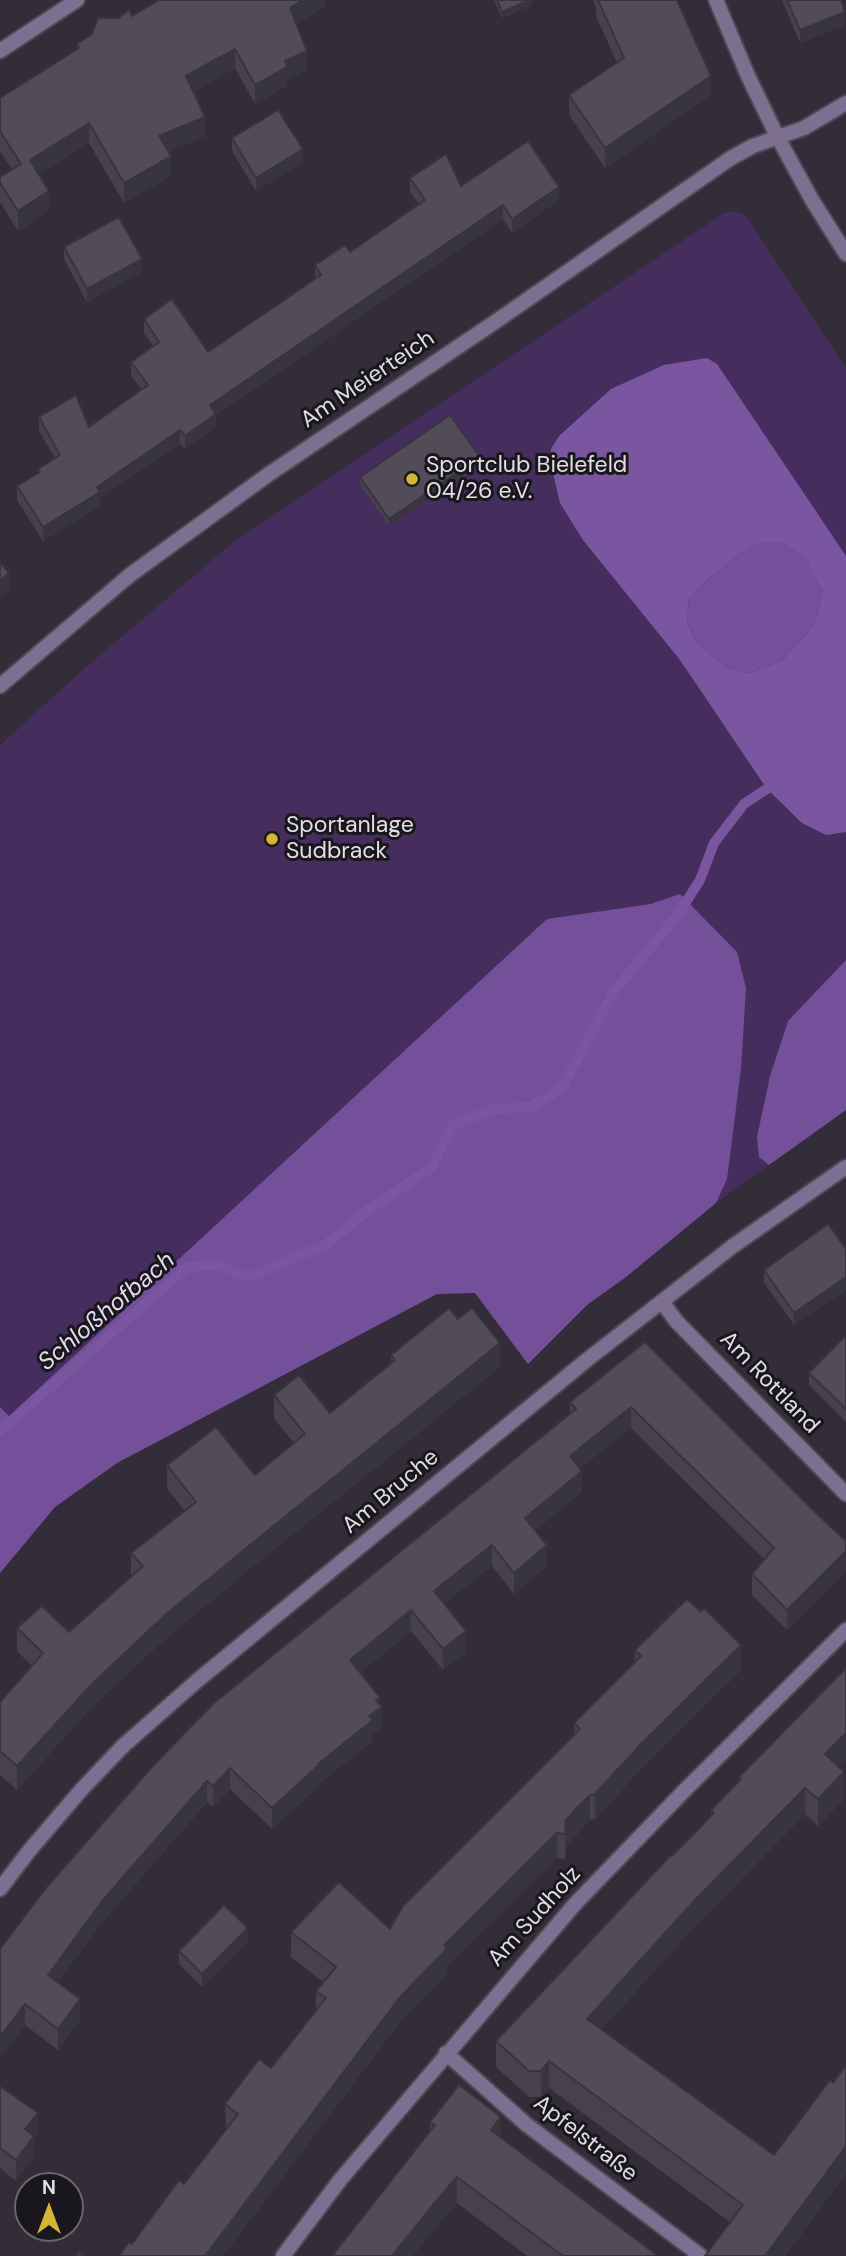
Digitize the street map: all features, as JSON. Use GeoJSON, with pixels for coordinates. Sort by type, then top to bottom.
{"type":"FeatureCollection","features":[{"type":"Feature","properties":{"kind":"street"},"geometry":{"type":"LineString","coordinates":[[0,51],[77,0]]}},
{"type":"Feature","properties":{"kind":"street"},"geometry":{"type":"LineString","coordinates":[[716,0],[777,136],[846,254]]}},
{"type":"Feature","properties":{"kind":"street","name":"Am Meierteich"},"geometry":{"type":"LineString","coordinates":[[0,686],[130,575],[270,474],[731,158],[777,136],[803,128],[846,103]]}},
{"type":"Feature","properties":{"kind":"street","name":"Am Bruche"},"geometry":{"type":"LineString","coordinates":[[0,1889],[82,1788],[123,1746],[198,1680],[588,1359],[733,1246],[846,1167]]}},
{"type":"Feature","properties":{"kind":"street","name":"Am Rottland"},"geometry":{"type":"LineString","coordinates":[[662,1302],[677,1322],[846,1494]]}},
{"type":"Feature","properties":{"kind":"street","name":"Am Sudholz"},"geometry":{"type":"LineString","coordinates":[[283,2256],[340,2180],[584,1895],[846,1630]]}},
{"type":"Feature","properties":{"kind":"street","name":"Apfelstraße"},"geometry":{"type":"LineString","coordinates":[[446,2053],[527,2125],[701,2256]]}},
{"type":"Feature","properties":{"kind":"shaded area"},"geometry":{"type":"Polygon","coordinates":[[[735,211],[746,216],[846,368],[846,1110],[716,1203],[626,1277],[587,1305],[528,1364],[475,1293],[437,1294],[117,1463],[55,1507],[0,1573],[0,745],[86,667],[235,541],[724,213],[735,211]]]}},
{"type":"Feature","properties":{"kind":"shaded area"},"geometry":{"type":"Polygon","coordinates":[[[707,358],[717,364],[846,556],[846,832],[826,835],[802,823],[767,789],[680,660],[583,540],[560,503],[551,465],[551,449],[559,436],[611,389],[664,365],[707,358]],[[765,542],[747,548],[702,584],[689,599],[687,622],[697,643],[727,668],[750,673],[782,661],[813,627],[823,592],[806,558],[782,542],[765,542]]]}},
{"type":"Feature","properties":{"kind":"shaded area"},"geometry":{"type":"Polygon","coordinates":[[[765,542],[782,542],[807,558],[823,592],[813,627],[782,661],[750,673],[727,668],[697,643],[687,622],[689,599],[702,584],[747,548],[765,542]]]}},
{"type":"Feature","properties":{"kind":"shaded area"},"geometry":{"type":"Polygon","coordinates":[[[680,894],[737,952],[746,988],[741,1069],[727,1179],[716,1203],[626,1277],[587,1305],[528,1364],[475,1293],[437,1294],[117,1463],[55,1507],[0,1573],[0,1407],[9,1416],[547,919],[651,904],[680,894]]]}},
{"type":"Feature","properties":{"kind":"shaded area"},"geometry":{"type":"Polygon","coordinates":[[[846,960],[846,1110],[769,1165],[759,1157],[757,1137],[770,1076],[788,1021],[846,960]]]}},
{"type":"Feature","properties":{"kind":"building"},"geometry":{"type":"Polygon","coordinates":[[[159,0],[303,0],[290,8],[307,51],[285,61],[287,67],[255,85],[235,49],[186,76],[205,117],[159,136],[171,156],[124,183],[89,123],[30,160],[49,191],[18,211],[0,183],[0,177],[21,164],[0,131],[0,98],[79,48],[77,44],[92,34],[98,18],[118,18],[129,10],[132,16],[159,0]]]}},
{"type":"Feature","properties":{"kind":"building"},"geometry":{"type":"Polygon","coordinates":[[[497,0],[529,0],[502,12],[497,0]]]}},
{"type":"Feature","properties":{"kind":"building"},"geometry":{"type":"Polygon","coordinates":[[[598,0],[677,0],[711,76],[605,148],[569,95],[624,58],[598,0]]]}},
{"type":"Feature","properties":{"kind":"building"},"geometry":{"type":"Polygon","coordinates":[[[787,0],[841,0],[845,12],[800,30],[787,0]]]}},
{"type":"Feature","properties":{"kind":"building"},"geometry":{"type":"Polygon","coordinates":[[[278,110],[303,149],[256,178],[232,138],[278,110]]]}},
{"type":"Feature","properties":{"kind":"building"},"geometry":{"type":"Polygon","coordinates":[[[528,141],[559,187],[512,219],[503,205],[210,405],[216,414],[185,436],[180,430],[97,487],[100,492],[43,527],[17,486],[60,455],[39,417],[76,395],[89,427],[148,385],[131,362],[159,342],[144,319],[172,299],[208,352],[321,275],[315,265],[345,245],[350,252],[425,200],[410,178],[446,154],[461,186],[528,141]]]}},
{"type":"Feature","properties":{"kind":"building"},"geometry":{"type":"Polygon","coordinates":[[[119,217],[142,259],[87,289],[64,247],[119,217]]]}},
{"type":"Feature","properties":{"kind":"building","name":"Sportclub Bielefeld 04/26 e.V."},"geometry":{"type":"Polygon","coordinates":[[[450,415],[480,457],[389,519],[360,477],[450,415]]]}},
{"type":"Feature","properties":{"kind":"building"},"geometry":{"type":"Polygon","coordinates":[[[0,562],[9,573],[0,580],[0,562]]]}},
{"type":"Feature","properties":{"kind":"building"},"geometry":{"type":"Polygon","coordinates":[[[828,1224],[846,1249],[846,1277],[794,1313],[764,1270],[828,1224]]]}},
{"type":"Feature","properties":{"kind":"building"},"geometry":{"type":"Polygon","coordinates":[[[449,1308],[458,1319],[472,1308],[500,1343],[164,1616],[92,1684],[17,1766],[0,1751],[0,1702],[43,1653],[17,1628],[42,1606],[69,1632],[143,1566],[131,1553],[196,1502],[167,1465],[216,1427],[255,1475],[305,1434],[274,1395],[299,1375],[330,1413],[395,1360],[391,1355],[449,1308]]]}},
{"type":"Feature","properties":{"kind":"building"},"geometry":{"type":"Polygon","coordinates":[[[846,1335],[846,1409],[809,1373],[846,1335]]]}},
{"type":"Feature","properties":{"kind":"building"},"geometry":{"type":"Polygon","coordinates":[[[645,1342],[846,1541],[846,1551],[787,1610],[752,1574],[774,1548],[631,1407],[570,1456],[582,1471],[525,1518],[547,1545],[514,1573],[492,1545],[434,1591],[466,1631],[443,1649],[411,1610],[350,1660],[380,1697],[376,1700],[382,1707],[369,1716],[373,1720],[318,1764],[272,1808],[230,1768],[213,1786],[207,1781],[103,1900],[48,1975],[80,1999],[58,2029],[25,2004],[0,2037],[0,1949],[46,1888],[151,1768],[214,1703],[576,1409],[570,1402],[645,1342]]]}},
{"type":"Feature","properties":{"kind":"building"},"geometry":{"type":"Polygon","coordinates":[[[687,1599],[701,1612],[704,1608],[741,1645],[643,1742],[595,1794],[590,1795],[579,1806],[566,1820],[565,1834],[557,1833],[444,1945],[447,1949],[400,1997],[205,2256],[119,2256],[129,2242],[132,2244],[179,2180],[184,2184],[238,2114],[225,2104],[259,2059],[271,2068],[326,1998],[316,1991],[336,1967],[291,1932],[339,1882],[390,1929],[403,1906],[580,1729],[574,1723],[641,1656],[635,1650],[687,1599]]]}},
{"type":"Feature","properties":{"kind":"building"},"geometry":{"type":"Polygon","coordinates":[[[846,1668],[846,1733],[825,1754],[844,1772],[818,1799],[805,1788],[695,1900],[587,2019],[774,2155],[830,2080],[833,2083],[846,2065],[846,2146],[765,2256],[705,2256],[743,2205],[549,2061],[541,2071],[529,2071],[496,2041],[714,1813],[711,1810],[741,1779],[739,1777],[846,1668]]]}},
{"type":"Feature","properties":{"kind":"building"},"geometry":{"type":"Polygon","coordinates":[[[224,1905],[248,1928],[202,1974],[179,1951],[224,1905]]]}},
{"type":"Feature","properties":{"kind":"building"},"geometry":{"type":"Polygon","coordinates":[[[459,2085],[501,2117],[491,2130],[658,2256],[563,2256],[457,2177],[392,2256],[332,2256],[435,2125],[430,2122],[459,2085]]]}},
{"type":"Feature","properties":{"kind":"building"},"geometry":{"type":"Polygon","coordinates":[[[0,2086],[38,2113],[25,2129],[34,2136],[16,2160],[0,2148],[0,2086]]]}},
{"type":"Feature","properties":{"kind":"waterway","name":"Schloßhofbach"},"geometry":{"type":"LineString","coordinates":[[0,1431],[186,1268],[216,1264],[248,1277],[324,1246],[367,1211],[431,1168],[453,1125],[494,1109],[530,1107],[562,1088],[614,991],[677,916],[700,880],[714,843],[744,804],[777,782]]}},
{"type":"Feature","properties":{"kind":"place","name":"Sportclub Bielefeld 04/26 e.V."},"geometry":{"type":"Point","coordinates":[412,479]}},
{"type":"Feature","properties":{"kind":"place","name":"Sportanlage Sudbrack"},"geometry":{"type":"Point","coordinates":[272,839]}}]}
